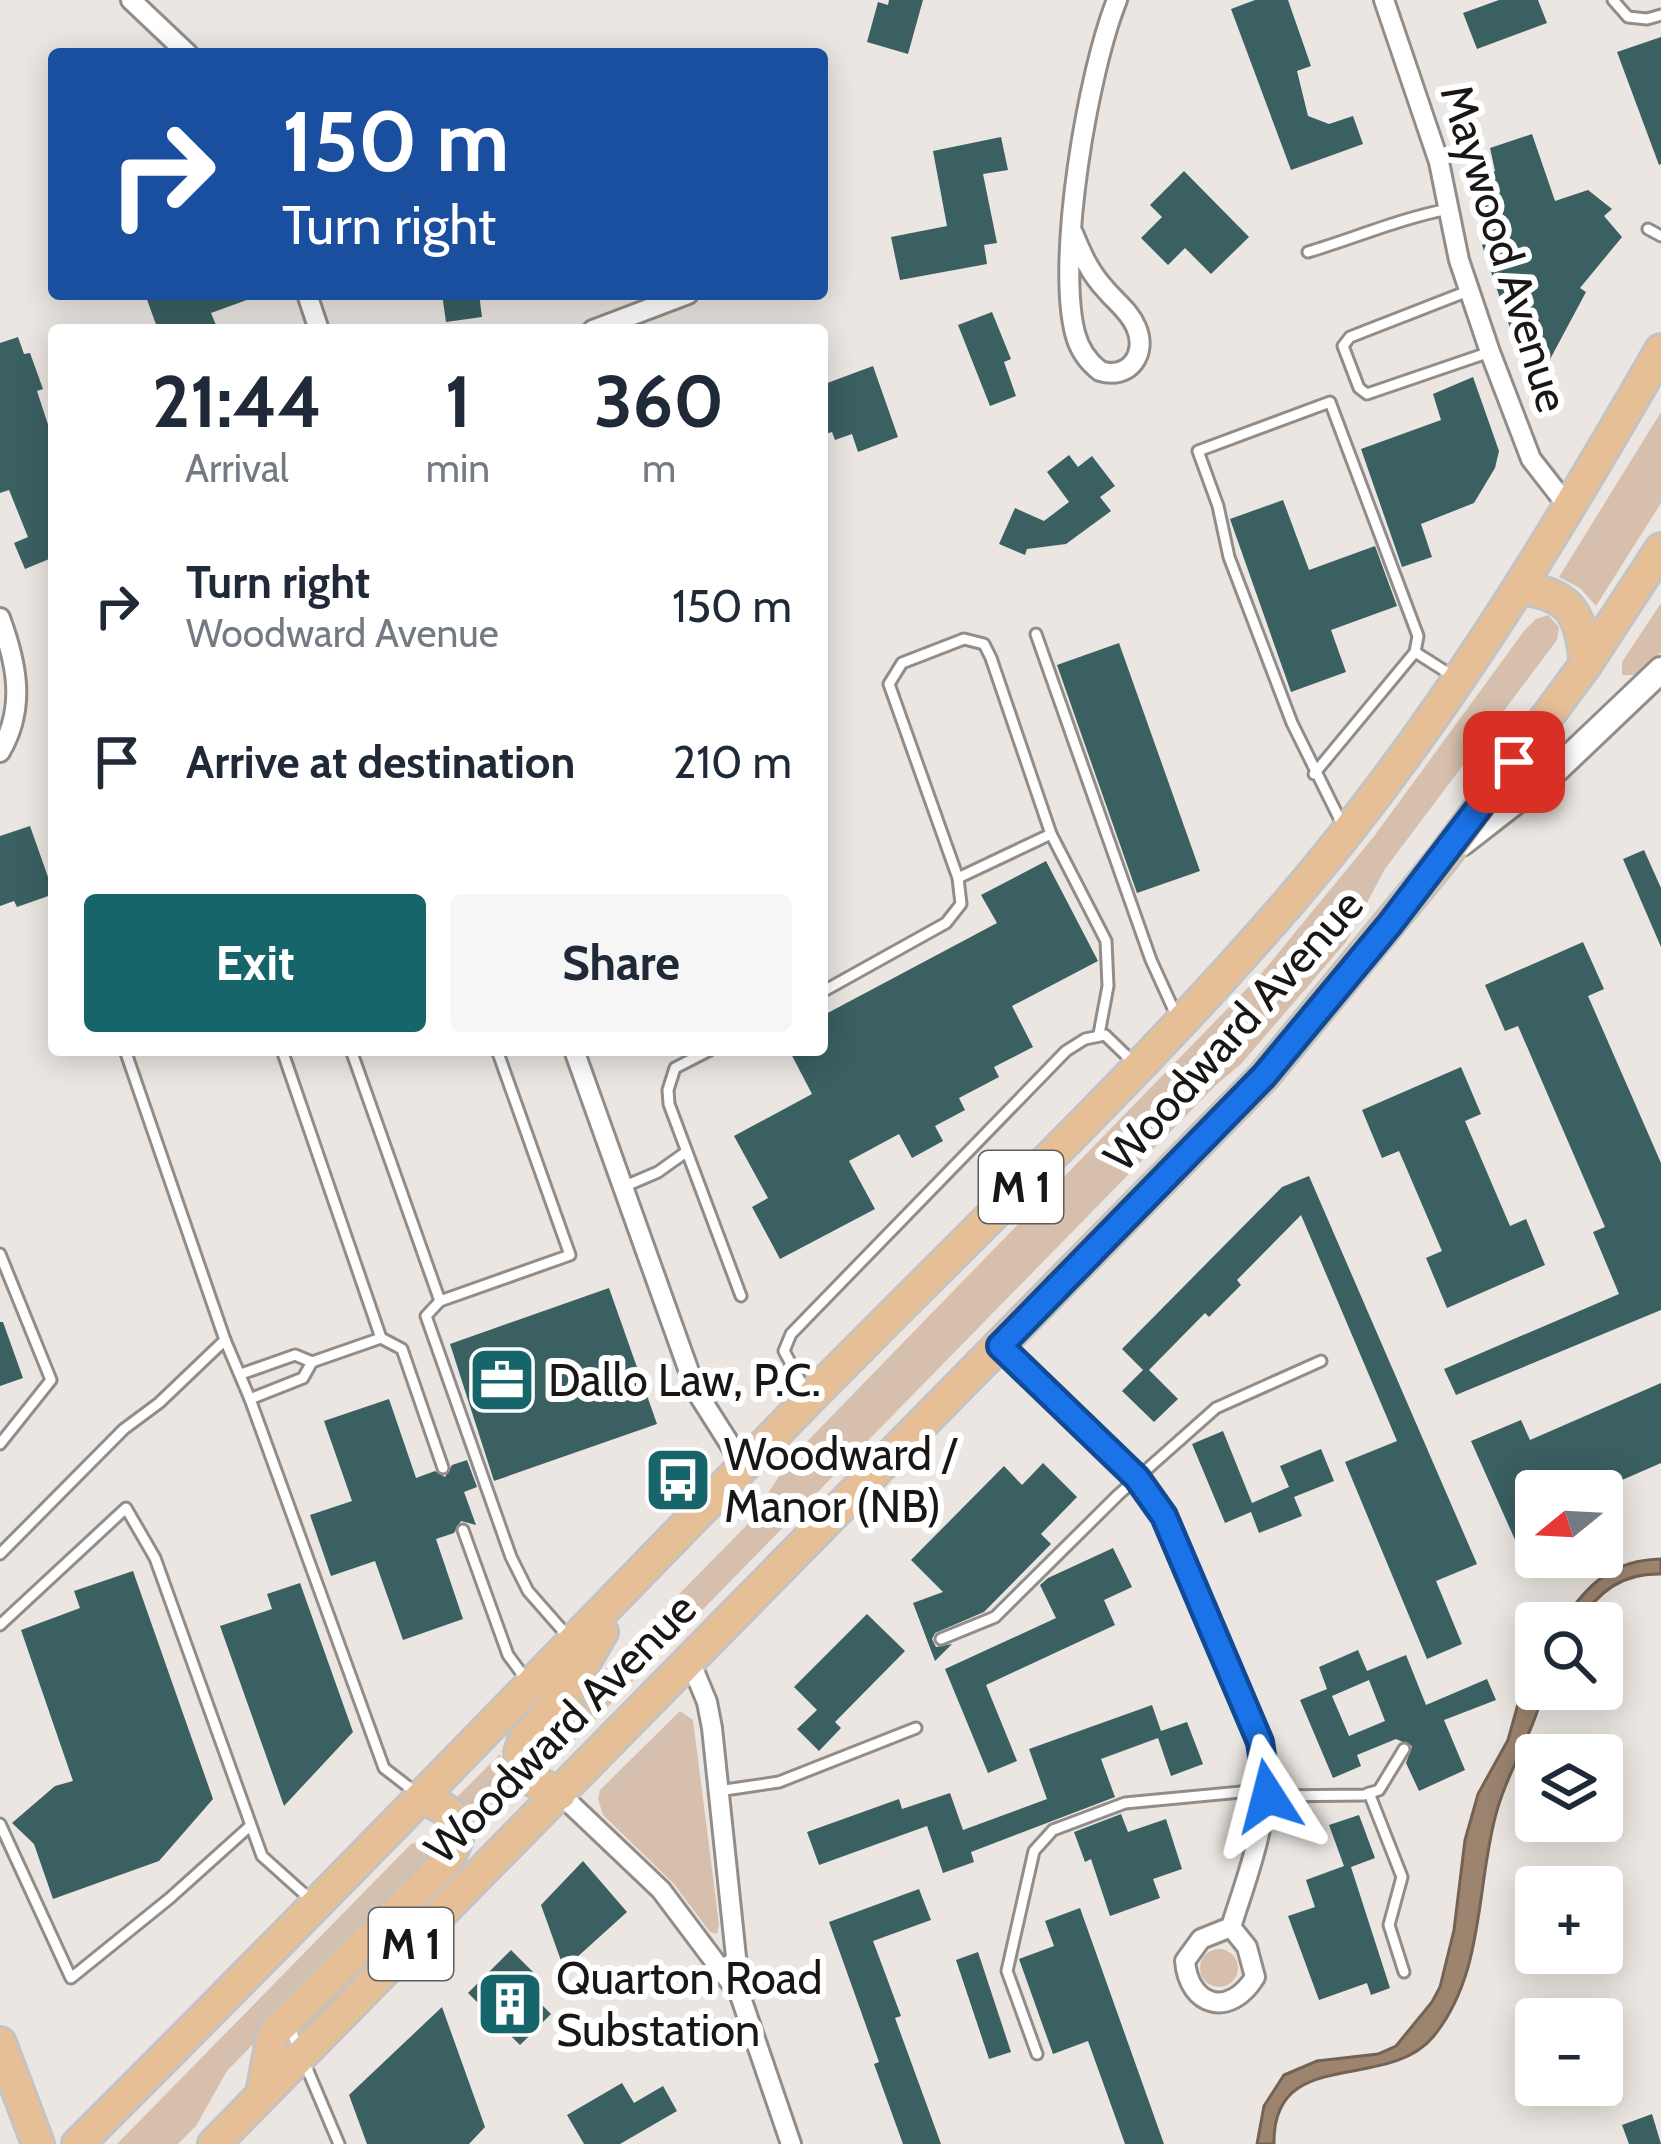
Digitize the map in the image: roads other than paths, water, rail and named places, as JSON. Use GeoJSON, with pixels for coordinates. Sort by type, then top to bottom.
{"type":"FeatureCollection","features":[{"type":"Feature","properties":{"kind":"main road","name":"Woodward Avenue"},"geometry":{"type":"LineString","coordinates":[[745,1468],[1139,1068],[1291,900],[1459,679],[1570,508],[1661,350]]}},
{"type":"Feature","properties":{"kind":"main road","name":"Woodward Avenue"},"geometry":{"type":"LineString","coordinates":[[214,2144],[1264,1076],[1442,859],[1586,664],[1661,549]]}},
{"type":"Feature","properties":{"kind":"main road"},"geometry":{"type":"LineString","coordinates":[[1520,588],[1542,591],[1568,604],[1582,634],[1586,664]]}},
{"type":"Feature","properties":{"kind":"main road","name":"M 1"},"geometry":{"type":"LineString","coordinates":[[626,1591],[745,1468]]}},
{"type":"Feature","properties":{"kind":"main road","name":"Woodward Avenue"},"geometry":{"type":"LineString","coordinates":[[78,2144],[626,1591]]}},
{"type":"Feature","properties":{"kind":"main road"},"geometry":{"type":"LineString","coordinates":[[560,1794],[522,1770],[524,1740],[570,1687],[626,1591]]}},
{"type":"Feature","properties":{"kind":"main road"},"geometry":{"type":"LineString","coordinates":[[262,2094],[273,2034],[442,1865],[458,1842],[457,1821],[423,1798]]}},
{"type":"Feature","properties":{"kind":"main road"},"geometry":{"type":"LineString","coordinates":[[0,2043],[38,2144]]}},
{"type":"Feature","properties":{"kind":"street"},"geometry":{"type":"LineString","coordinates":[[131,0],[182,48]]}},
{"type":"Feature","properties":{"kind":"street"},"geometry":{"type":"LineString","coordinates":[[1073,233],[1095,277],[1136,326],[1136,359],[1120,373],[1110,374],[1092,364],[1076,337],[1071,301],[1073,233],[1076,180],[1102,46],[1117,0]]}},
{"type":"Feature","properties":{"kind":"street","name":"Maywood Avenue"},"geometry":{"type":"LineString","coordinates":[[1384,0],[1439,162],[1468,291],[1490,352],[1531,459],[1570,508]]}},
{"type":"Feature","properties":{"kind":"street"},"geometry":{"type":"LineString","coordinates":[[609,324],[672,300]]}},
{"type":"Feature","properties":{"kind":"street"},"geometry":{"type":"LineString","coordinates":[[0,618],[17,679],[17,708],[0,752]]}},
{"type":"Feature","properties":{"kind":"street"},"geometry":{"type":"LineString","coordinates":[[1442,859],[1557,769],[1661,670]]}},
{"type":"Feature","properties":{"kind":"street"},"geometry":{"type":"LineString","coordinates":[[576,1056],[696,1391],[745,1468]]}},
{"type":"Feature","properties":{"kind":"street"},"geometry":{"type":"LineString","coordinates":[[1000,1346],[1137,1478],[1164,1516],[1260,1742],[1268,1793],[1231,1927]]}},
{"type":"Feature","properties":{"kind":"street"},"geometry":{"type":"LineString","coordinates":[[690,1661],[712,1728],[740,1996],[791,2144]]}},
{"type":"Feature","properties":{"kind":"street"},"geometry":{"type":"LineString","coordinates":[[560,1794],[661,1890],[740,1996]]}},
{"type":"Feature","properties":{"kind":"lane"},"geometry":{"type":"LineString","coordinates":[[1613,0],[1628,17],[1661,15]]}},
{"type":"Feature","properties":{"kind":"lane"},"geometry":{"type":"LineString","coordinates":[[1308,252],[1383,230],[1414,215],[1449,208]]}},
{"type":"Feature","properties":{"kind":"lane"},"geometry":{"type":"LineString","coordinates":[[1648,230],[1661,236]]}},
{"type":"Feature","properties":{"kind":"lane"},"geometry":{"type":"LineString","coordinates":[[1468,291],[1350,337],[1343,346],[1359,388],[1367,394],[1490,352]]}},
{"type":"Feature","properties":{"kind":"lane"},"geometry":{"type":"LineString","coordinates":[[1314,774],[1415,652],[1418,636],[1330,402],[1198,451],[1229,557],[1314,774],[1346,831]]}},
{"type":"Feature","properties":{"kind":"lane"},"geometry":{"type":"LineString","coordinates":[[1036,634],[1151,961],[1181,1023]]}},
{"type":"Feature","properties":{"kind":"lane"},"geometry":{"type":"LineString","coordinates":[[828,989],[946,923],[961,904],[958,878],[889,683],[902,663],[964,639],[984,644],[1052,834],[1106,941],[1108,986],[1100,1034]]}},
{"type":"Feature","properties":{"kind":"lane"},"geometry":{"type":"LineString","coordinates":[[1415,652],[1459,679]]}},
{"type":"Feature","properties":{"kind":"lane"},"geometry":{"type":"LineString","coordinates":[[958,878],[1052,834]]}},
{"type":"Feature","properties":{"kind":"lane"},"geometry":{"type":"LineString","coordinates":[[810,1398],[784,1351],[791,1334],[1066,1051],[1100,1034],[1109,1036],[1139,1068]]}},
{"type":"Feature","properties":{"kind":"lane"},"geometry":{"type":"LineString","coordinates":[[127,1056],[225,1340],[384,1768],[423,1798]]}},
{"type":"Feature","properties":{"kind":"lane"},"geometry":{"type":"LineString","coordinates":[[284,1056],[381,1338],[402,1349],[443,1468]]}},
{"type":"Feature","properties":{"kind":"lane"},"geometry":{"type":"LineString","coordinates":[[353,1056],[440,1301]]}},
{"type":"Feature","properties":{"kind":"lane"},"geometry":{"type":"LineString","coordinates":[[498,1056],[570,1255],[440,1301],[430,1308],[428,1325],[511,1557],[528,1592],[574,1644]]}},
{"type":"Feature","properties":{"kind":"lane"},"geometry":{"type":"LineString","coordinates":[[697,1056],[681,1063],[670,1079],[669,1103],[740,1296]]}},
{"type":"Feature","properties":{"kind":"lane"},"geometry":{"type":"LineString","coordinates":[[623,1187],[658,1172],[686,1152]]}},
{"type":"Feature","properties":{"kind":"lane"},"geometry":{"type":"LineString","coordinates":[[0,1253],[51,1380],[0,1444]]}},
{"type":"Feature","properties":{"kind":"lane"},"geometry":{"type":"LineString","coordinates":[[250,1399],[303,1378],[312,1362],[381,1338]]}},
{"type":"Feature","properties":{"kind":"lane"},"geometry":{"type":"LineString","coordinates":[[0,1554],[124,1429],[160,1403],[225,1340]]}},
{"type":"Feature","properties":{"kind":"lane"},"geometry":{"type":"LineString","coordinates":[[241,1374],[296,1355],[312,1362]]}},
{"type":"Feature","properties":{"kind":"lane"},"geometry":{"type":"LineString","coordinates":[[941,1639],[994,1617],[1216,1408],[1321,1361]]}},
{"type":"Feature","properties":{"kind":"lane"},"geometry":{"type":"LineString","coordinates":[[0,1625],[126,1508],[155,1558],[262,1856],[316,1905]]}},
{"type":"Feature","properties":{"kind":"lane"},"geometry":{"type":"LineString","coordinates":[[463,1530],[508,1655],[532,1688]]}},
{"type":"Feature","properties":{"kind":"lane"},"geometry":{"type":"LineString","coordinates":[[718,1791],[779,1782],[916,1728]]}},
{"type":"Feature","properties":{"kind":"lane"},"geometry":{"type":"LineString","coordinates":[[1037,2054],[1007,1971],[1034,1851],[1053,1830],[1125,1803],[1268,1793],[1369,1793],[1379,1790],[1404,1749]]}},
{"type":"Feature","properties":{"kind":"lane"},"geometry":{"type":"LineString","coordinates":[[1369,1793],[1402,1877],[1389,1924],[1404,1972]]}},
{"type":"Feature","properties":{"kind":"lane"},"geometry":{"type":"LineString","coordinates":[[0,1825],[71,1978],[250,1826]]}},
{"type":"Feature","properties":{"kind":"lane"},"geometry":{"type":"LineString","coordinates":[[286,2021],[339,2144]]}},
{"type":"Feature","properties":{"kind":"place","name":"Dallo Law, P.C."},"geometry":{"type":"Point","coordinates":[502,1380]}},
{"type":"Feature","properties":{"kind":"place","name":"Woodward / Manor (NB)"},"geometry":{"type":"Point","coordinates":[678,1480]}},
{"type":"Feature","properties":{"kind":"place","name":"Quarton Road Substation"},"geometry":{"type":"Point","coordinates":[510,2004]}}]}
